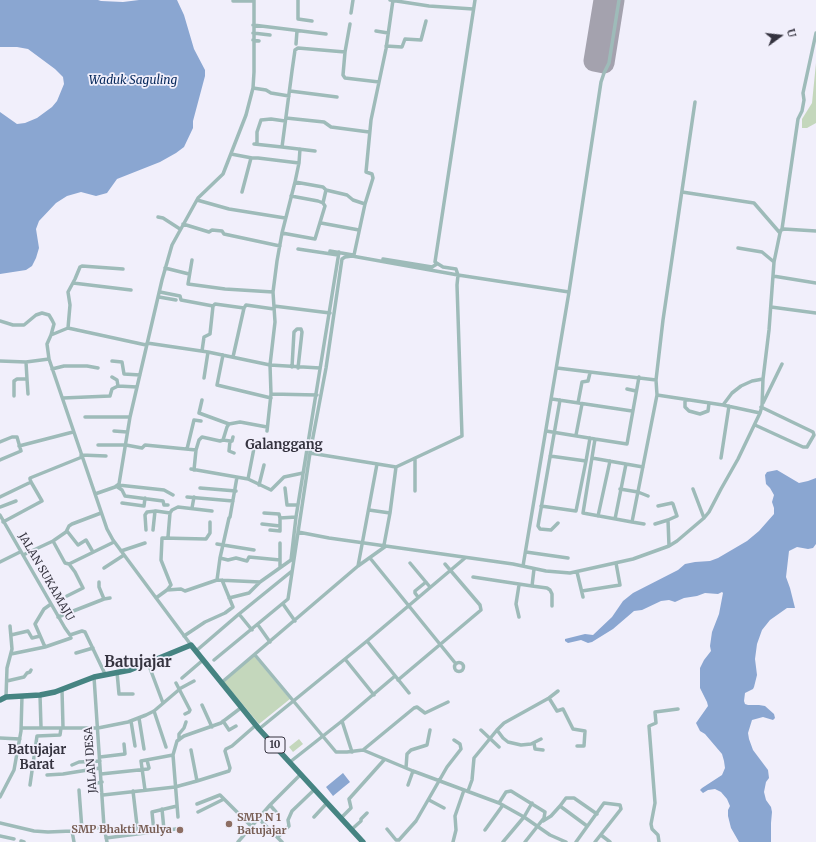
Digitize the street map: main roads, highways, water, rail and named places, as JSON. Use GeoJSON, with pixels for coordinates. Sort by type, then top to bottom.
{"type":"FeatureCollection","features":[{"type":"Feature","properties":{"kind":"highway","name":"10"},"geometry":{"type":"LineString","coordinates":[[0,700],[6,697],[40,695],[62,690],[105,674],[126,672],[191,645],[257,727],[363,842]]}},
{"type":"Feature","properties":{"kind":"water","name":"Waduk Saguling"},"geometry":{"type":"Polygon","coordinates":[[[0,0],[98,0],[123,2],[139,0],[177,0],[184,15],[194,49],[205,70],[205,76],[193,121],[193,128],[184,147],[160,162],[117,179],[107,193],[96,196],[81,192],[67,196],[56,203],[39,221],[36,229],[39,248],[32,266],[26,270],[0,274],[0,112],[17,124],[25,123],[37,118],[52,107],[57,101],[64,84],[63,77],[55,69],[28,49],[17,47],[0,47],[0,0]]]}},
{"type":"Feature","properties":{"kind":"water"},"geometry":{"type":"Polygon","coordinates":[[[777,470],[799,483],[816,478],[816,544],[813,548],[808,549],[797,547],[789,551],[786,577],[795,608],[787,608],[770,620],[762,630],[757,644],[755,659],[757,675],[753,689],[745,693],[744,701],[745,704],[748,705],[765,706],[774,714],[775,718],[773,720],[763,717],[752,720],[748,733],[753,750],[768,770],[769,778],[766,782],[764,792],[772,812],[771,842],[739,842],[731,828],[728,816],[730,806],[727,799],[721,792],[715,789],[708,790],[703,793],[700,790],[722,775],[725,768],[722,754],[705,734],[700,731],[696,723],[708,706],[700,688],[700,668],[711,651],[710,646],[712,632],[719,614],[723,593],[705,593],[684,598],[675,602],[669,600],[661,601],[642,610],[634,611],[613,629],[592,642],[588,643],[581,640],[568,643],[565,639],[585,634],[593,635],[612,617],[623,601],[633,593],[678,570],[685,564],[710,561],[747,541],[759,531],[774,514],[772,502],[774,495],[766,484],[765,475],[767,472],[777,470]]]}},
{"type":"Feature","properties":{"kind":"water"},"geometry":{"type":"Polygon","coordinates":[[[343,773],[350,782],[333,796],[326,787],[343,773]]]}},
{"type":"Feature","properties":{"kind":"place","name":"SMP N 1 Batujajar"},"geometry":{"type":"Point","coordinates":[229,824]}},
{"type":"Feature","properties":{"kind":"place","name":"SMP Bhakti Mulya"},"geometry":{"type":"Point","coordinates":[180,830]}},
{"type":"Feature","properties":{"kind":"district","name":"Galanggang"},"geometry":{"type":"Point","coordinates":[284,445]}},
{"type":"Feature","properties":{"kind":"district","name":"Batujajar"},"geometry":{"type":"Point","coordinates":[138,663]}},
{"type":"Feature","properties":{"kind":"district","name":"Batujajar Barat"},"geometry":{"type":"Point","coordinates":[37,758]}}]}
